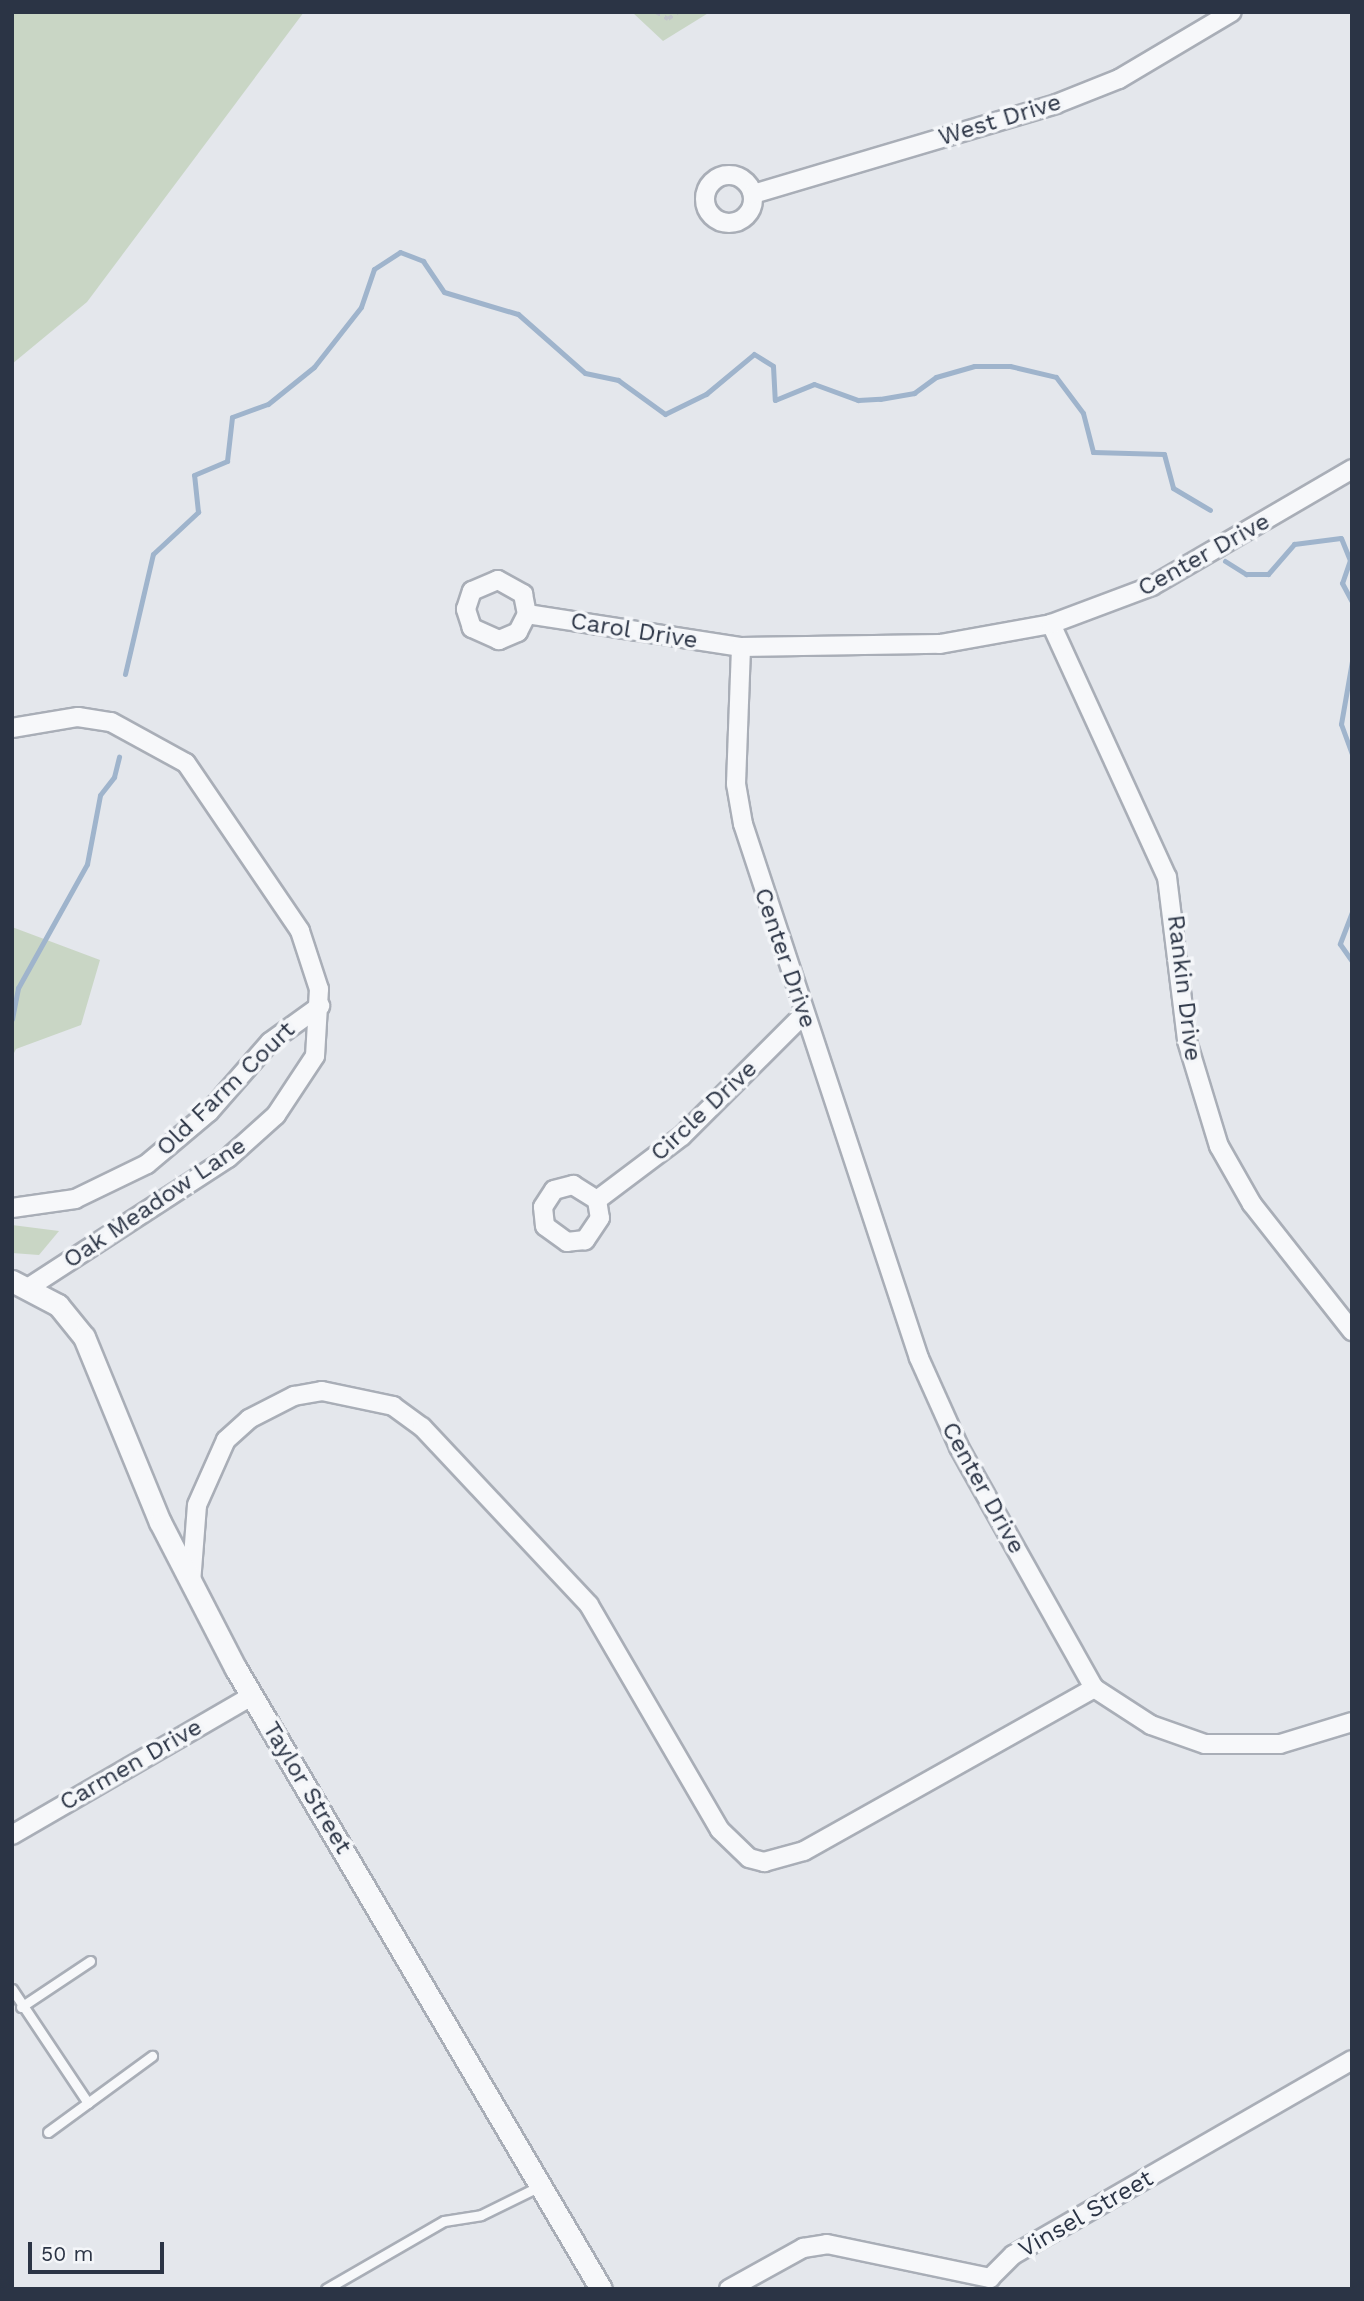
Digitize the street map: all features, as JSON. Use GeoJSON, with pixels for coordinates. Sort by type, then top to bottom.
{"type":"FeatureCollection","features":[{"type":"Feature","properties":{"kind":"street","name":"West Drive"},"geometry":{"type":"LineString","coordinates":[[753,194],[1056,104],[1119,79],[1232,12]]}},
{"type":"Feature","properties":{"kind":"street","name":"Center Drive"},"geometry":{"type":"LineString","coordinates":[[1094,1688],[934,1397],[804,1014],[743,824],[736,772],[741,647],[940,644],[1051,624],[1152,586],[1352,469]]}},
{"type":"Feature","properties":{"kind":"street","name":"Carol Drive"},"geometry":{"type":"LineString","coordinates":[[527,614],[741,647]]}},
{"type":"Feature","properties":{"kind":"street","name":"Rankin Drive"},"geometry":{"type":"LineString","coordinates":[[1051,624],[1167,877],[1187,1041],[1219,1146],[1252,1204],[1352,1331]]}},
{"type":"Feature","properties":{"kind":"street","name":"Oak Meadow Lane"},"geometry":{"type":"LineString","coordinates":[[12,728],[78,717],[111,722],[186,763],[300,931],[318,978],[320,1006],[315,1056],[293,1094],[254,1136],[21,1284]]}},
{"type":"Feature","properties":{"kind":"street","name":"Old Farm Court"},"geometry":{"type":"LineString","coordinates":[[12,1208],[75,1199],[147,1164],[209,1112],[270,1042],[320,1006]]}},
{"type":"Feature","properties":{"kind":"street","name":"Circle Drive"},"geometry":{"type":"LineString","coordinates":[[597,1200],[682,1136],[804,1014]]}},
{"type":"Feature","properties":{"kind":"street","name":"Taylor Street"},"geometry":{"type":"LineString","coordinates":[[21,1284],[58,1305],[84,1337],[191,1586],[251,1696],[601,2289]]}},
{"type":"Feature","properties":{"kind":"street"},"geometry":{"type":"LineString","coordinates":[[191,1586],[197,1505],[226,1440],[249,1419],[293,1396],[352,1393],[393,1406],[422,1427],[589,1605],[720,1830],[749,1858],[774,1862],[796,1855],[1094,1688],[1151,1725],[1205,1744],[1280,1744],[1352,1721]]}},
{"type":"Feature","properties":{"kind":"street","name":"Carmen Drive"},"geometry":{"type":"LineString","coordinates":[[12,1835],[251,1696]]}},
{"type":"Feature","properties":{"kind":"street","name":"Vinsel Street"},"geometry":{"type":"LineString","coordinates":[[729,2289],[803,2248],[827,2244],[993,2283],[1013,2255],[1352,2060]]}},
{"type":"Feature","properties":{"kind":"lane"},"geometry":{"type":"LineString","coordinates":[[22,2007],[90,1961]]}},
{"type":"Feature","properties":{"kind":"lane"},"geometry":{"type":"LineString","coordinates":[[12,1989],[88,2103]]}},
{"type":"Feature","properties":{"kind":"lane"},"geometry":{"type":"LineString","coordinates":[[48,2132],[152,2056]]}},
{"type":"Feature","properties":{"kind":"lane"},"geometry":{"type":"LineString","coordinates":[[326,2289],[444,2221],[481,2215],[540,2186]]}},
{"type":"Feature","properties":{"kind":"path"},"geometry":{"type":"LineString","coordinates":[[656,12],[668,19],[678,12]]}},
{"type":"Feature","properties":{"kind":"green space"},"geometry":{"type":"Polygon","coordinates":[[[12,12],[304,12],[87,302],[12,364],[12,12]]]}},
{"type":"Feature","properties":{"kind":"green space"},"geometry":{"type":"Polygon","coordinates":[[[632,12],[710,12],[663,41],[632,12]]]}},
{"type":"Feature","properties":{"kind":"green space"},"geometry":{"type":"Polygon","coordinates":[[[12,927],[100,960],[81,1025],[16,1049],[12,1057],[12,927]]]}},
{"type":"Feature","properties":{"kind":"green space"},"geometry":{"type":"Polygon","coordinates":[[[12,1225],[59,1231],[39,1255],[12,1253],[12,1225]]]}},
{"type":"Feature","properties":{"kind":"waterway"},"geometry":{"type":"LineString","coordinates":[[125,674],[153,554],[198,512],[194,475],[227,461],[232,417],[268,404],[314,367],[361,307],[374,269],[400,252],[423,261],[444,292],[518,314],[585,373],[618,380],[665,414],[706,394],[754,354],[773,366],[775,400],[814,384],[858,400],[880,399],[914,393],[936,377],[974,366],[1010,366],[1056,377],[1083,413],[1093,452],[1164,454],[1173,488],[1210,510]]}},
{"type":"Feature","properties":{"kind":"waterway"},"geometry":{"type":"LineString","coordinates":[[1225,561],[1246,574],[1268,574],[1294,544],[1341,538],[1350,560],[1342,583],[1352,602]]}},
{"type":"Feature","properties":{"kind":"waterway"},"geometry":{"type":"LineString","coordinates":[[1352,661],[1341,724],[1352,755]]}},
{"type":"Feature","properties":{"kind":"waterway"},"geometry":{"type":"LineString","coordinates":[[12,1019],[18,988],[87,864],[100,795],[114,777],[119,757]]}},
{"type":"Feature","properties":{"kind":"waterway"},"geometry":{"type":"LineString","coordinates":[[1352,839],[1352,876]]}},
{"type":"Feature","properties":{"kind":"waterway"},"geometry":{"type":"LineString","coordinates":[[1352,912],[1340,944],[1352,961]]}}]}
